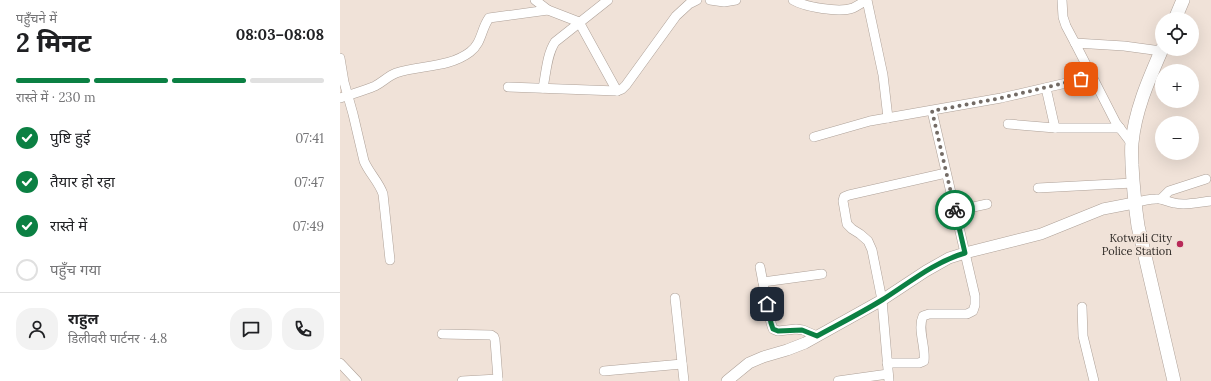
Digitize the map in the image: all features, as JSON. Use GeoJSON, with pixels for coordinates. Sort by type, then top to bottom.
{"type":"FeatureCollection","features":[{"type":"Feature","properties":{"kind":"main road"},"geometry":{"type":"LineString","coordinates":[[1178,12],[1183,0]]}},
{"type":"Feature","properties":{"kind":"main road"},"geometry":{"type":"LineString","coordinates":[[1159,56],[1147,84],[1135,123],[1132,144],[1133,183],[1134,203],[1138,226],[1174,381]]}},
{"type":"Feature","properties":{"kind":"street"},"geometry":{"type":"LineString","coordinates":[[535,0],[548,10],[579,22],[617,91]]}},
{"type":"Feature","properties":{"kind":"street"},"geometry":{"type":"LineString","coordinates":[[543,88],[552,47],[559,38],[608,0]]}},
{"type":"Feature","properties":{"kind":"street"},"geometry":{"type":"LineString","coordinates":[[508,87],[617,91],[622,89],[676,16],[689,4],[697,0]]}},
{"type":"Feature","properties":{"kind":"street"},"geometry":{"type":"LineString","coordinates":[[710,0],[724,2],[736,0]]}},
{"type":"Feature","properties":{"kind":"street"},"geometry":{"type":"LineString","coordinates":[[793,0],[807,5],[833,9],[845,9],[852,8],[867,0],[883,75],[888,118]]}},
{"type":"Feature","properties":{"kind":"street"},"geometry":{"type":"LineString","coordinates":[[1062,0],[1063,17],[1066,26],[1120,128],[1132,144]]}},
{"type":"Feature","properties":{"kind":"street"},"geometry":{"type":"LineString","coordinates":[[344,97],[375,86],[396,73],[459,59],[469,53],[479,42],[485,23],[489,18],[548,10]]}},
{"type":"Feature","properties":{"kind":"street"},"geometry":{"type":"LineString","coordinates":[[1075,43],[1155,49]]}},
{"type":"Feature","properties":{"kind":"street"},"geometry":{"type":"LineString","coordinates":[[340,58],[344,82],[344,97],[364,161],[366,167],[381,187],[383,194],[390,260]]}},
{"type":"Feature","properties":{"kind":"street"},"geometry":{"type":"LineString","coordinates":[[814,137],[888,118],[1001,98],[1092,77]]}},
{"type":"Feature","properties":{"kind":"street"},"geometry":{"type":"LineString","coordinates":[[1046,88],[1055,128]]}},
{"type":"Feature","properties":{"kind":"street"},"geometry":{"type":"LineString","coordinates":[[887,363],[924,362],[925,356],[921,321],[923,316],[929,314],[967,314],[973,311],[975,305],[965,253],[932,111]]}},
{"type":"Feature","properties":{"kind":"street"},"geometry":{"type":"LineString","coordinates":[[1008,124],[1055,128],[1120,128]]}},
{"type":"Feature","properties":{"kind":"street"},"geometry":{"type":"LineString","coordinates":[[838,381],[888,378],[882,300],[872,250],[868,241],[847,224],[842,201],[844,197],[946,174]]}},
{"type":"Feature","properties":{"kind":"street"},"geometry":{"type":"LineString","coordinates":[[1161,199],[1169,191],[1206,179]]}},
{"type":"Feature","properties":{"kind":"street"},"geometry":{"type":"LineString","coordinates":[[1038,188],[1133,183]]}},
{"type":"Feature","properties":{"kind":"street"},"geometry":{"type":"LineString","coordinates":[[727,381],[750,364],[763,357],[797,346],[817,336],[882,300],[937,265],[953,257],[1041,234],[1103,209],[1156,198],[1178,204],[1211,201]]}},
{"type":"Feature","properties":{"kind":"street"},"geometry":{"type":"LineString","coordinates":[[955,211],[987,204]]}},
{"type":"Feature","properties":{"kind":"street"},"geometry":{"type":"LineString","coordinates":[[760,267],[773,329],[778,331],[802,330],[817,336]]}},
{"type":"Feature","properties":{"kind":"street"},"geometry":{"type":"LineString","coordinates":[[763,282],[822,274]]}},
{"type":"Feature","properties":{"kind":"street"},"geometry":{"type":"LineString","coordinates":[[675,298],[684,381]]}},
{"type":"Feature","properties":{"kind":"street"},"geometry":{"type":"LineString","coordinates":[[1082,307],[1084,336],[1094,381]]}},
{"type":"Feature","properties":{"kind":"street"},"geometry":{"type":"LineString","coordinates":[[442,334],[494,336],[498,380],[462,381]]}},
{"type":"Feature","properties":{"kind":"street"},"geometry":{"type":"LineString","coordinates":[[340,363],[357,381]]}},
{"type":"Feature","properties":{"kind":"street"},"geometry":{"type":"LineString","coordinates":[[604,371],[682,364]]}},
{"type":"Feature","properties":{"kind":"way so far"},"geometry":{"type":"LineString","coordinates":[[955,210],[932,111],[1036,91],[1081,79]]}},
{"type":"Feature","properties":{"kind":"place","name":"Kotwali City Police Station"},"geometry":{"type":"Point","coordinates":[1180,244]}},
{"type":"Feature","properties":{"kind":"route"},"geometry":{"type":"LineString","coordinates":[[767,304],[773,329],[778,331],[796,329],[817,336],[882,300],[926,271],[957,255],[965,253],[955,210]]}}]}
